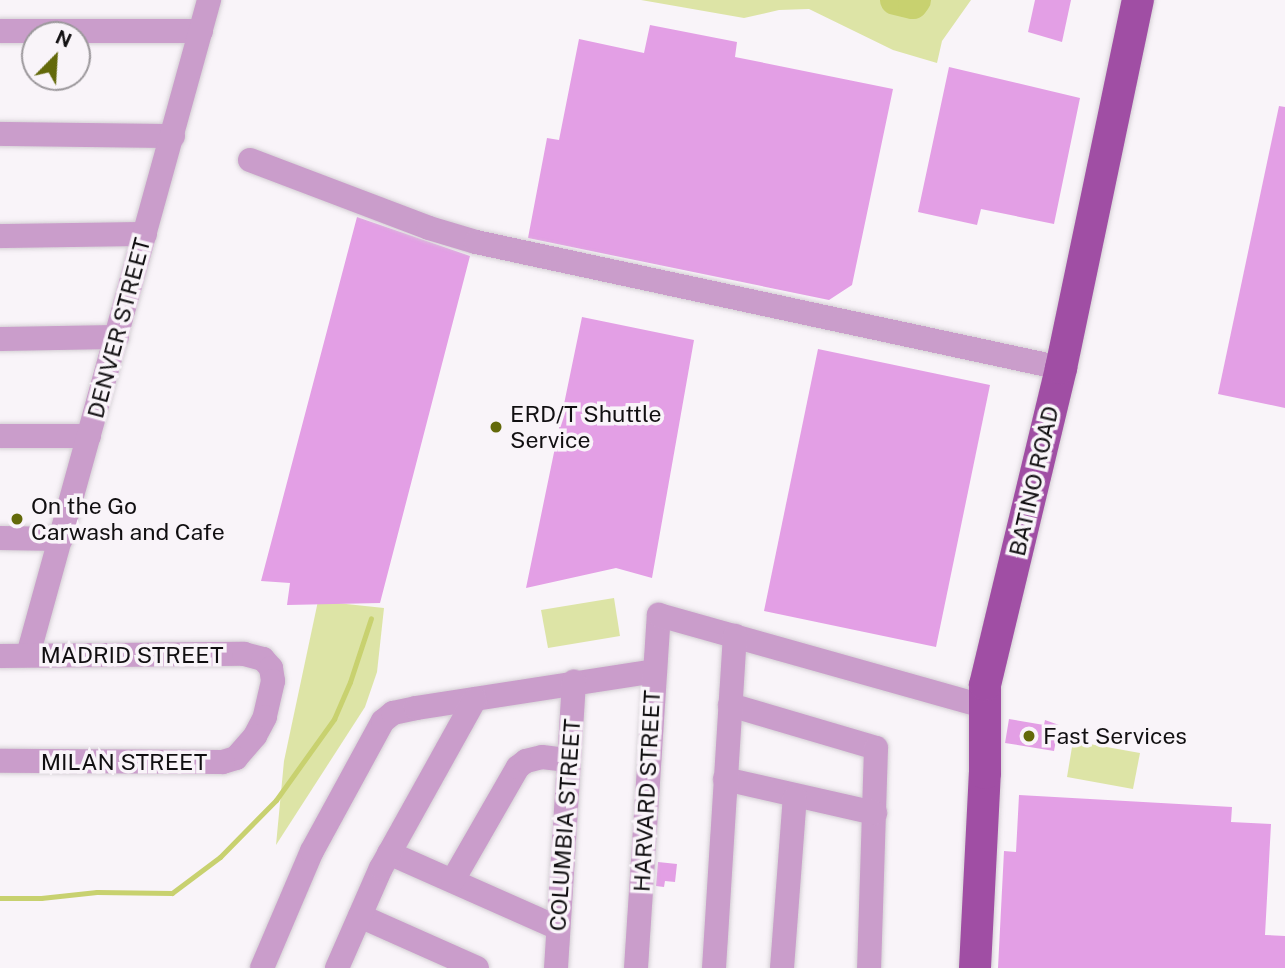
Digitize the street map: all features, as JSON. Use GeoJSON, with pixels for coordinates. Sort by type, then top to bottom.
{"type":"FeatureCollection","features":[{"type":"Feature","properties":{"kind":"main road","name":"BATINO ROAD"},"geometry":{"type":"LineString","coordinates":[[975,968],[985,685],[1061,368],[1138,0]]}},
{"type":"Feature","properties":{"kind":"street","name":"DENVER STREET"},"geometry":{"type":"LineString","coordinates":[[28,656],[209,0]]}},
{"type":"Feature","properties":{"kind":"street"},"geometry":{"type":"LineString","coordinates":[[0,31],[201,32]]}},
{"type":"Feature","properties":{"kind":"street"},"geometry":{"type":"LineString","coordinates":[[0,134],[173,136]]}},
{"type":"Feature","properties":{"kind":"street"},"geometry":{"type":"LineString","coordinates":[[250,160],[429,228],[475,242],[1061,368]]}},
{"type":"Feature","properties":{"kind":"street"},"geometry":{"type":"LineString","coordinates":[[0,236],[145,234]]}},
{"type":"Feature","properties":{"kind":"street"},"geometry":{"type":"LineString","coordinates":[[0,339],[117,337]]}},
{"type":"Feature","properties":{"kind":"street"},"geometry":{"type":"LineString","coordinates":[[0,436],[89,436]]}},
{"type":"Feature","properties":{"kind":"street"},"geometry":{"type":"LineString","coordinates":[[0,538],[61,539]]}},
{"type":"Feature","properties":{"kind":"street","name":"HARVARD STREET"},"geometry":{"type":"LineString","coordinates":[[636,968],[659,615],[735,636]]}},
{"type":"Feature","properties":{"kind":"street"},"geometry":{"type":"LineString","coordinates":[[714,968],[735,636],[986,707]]}},
{"type":"Feature","properties":{"kind":"street","name":"MADRID STREET"},"geometry":{"type":"LineString","coordinates":[[0,656],[244,654],[263,659],[271,668],[273,681],[270,700],[260,727],[245,750]]}},
{"type":"Feature","properties":{"kind":"street"},"geometry":{"type":"LineString","coordinates":[[262,968],[312,851],[383,721],[393,713],[654,671]]}},
{"type":"Feature","properties":{"kind":"street","name":"COLUMBIA STREET"},"geometry":{"type":"LineString","coordinates":[[556,968],[574,682]]}},
{"type":"Feature","properties":{"kind":"street"},"geometry":{"type":"LineString","coordinates":[[337,968],[389,853],[475,699]]}},
{"type":"Feature","properties":{"kind":"street"},"geometry":{"type":"LineString","coordinates":[[730,705],[876,748],[869,968]]}},
{"type":"Feature","properties":{"kind":"street","name":"MILAN STREET"},"geometry":{"type":"LineString","coordinates":[[0,761],[223,762],[245,750]]}},
{"type":"Feature","properties":{"kind":"street"},"geometry":{"type":"LineString","coordinates":[[453,880],[518,767],[526,761],[542,757],[568,760]]}},
{"type":"Feature","properties":{"kind":"street"},"geometry":{"type":"LineString","coordinates":[[725,779],[875,813]]}},
{"type":"Feature","properties":{"kind":"street"},"geometry":{"type":"LineString","coordinates":[[782,968],[795,797]]}},
{"type":"Feature","properties":{"kind":"street"},"geometry":{"type":"LineString","coordinates":[[389,853],[558,929]]}},
{"type":"Feature","properties":{"kind":"street"},"geometry":{"type":"LineString","coordinates":[[360,916],[477,968]]}},
{"type":"Feature","properties":{"kind":"green space"},"geometry":{"type":"Polygon","coordinates":[[[641,0],[971,0],[942,41],[937,63],[893,50],[809,9],[779,10],[744,18],[641,0]]]}},
{"type":"Feature","properties":{"kind":"green space"},"geometry":{"type":"Polygon","coordinates":[[[614,598],[620,636],[548,648],[541,610],[614,598]]]}},
{"type":"Feature","properties":{"kind":"green space"},"geometry":{"type":"Polygon","coordinates":[[[318,601],[384,608],[377,672],[365,707],[276,845],[284,761],[318,601]]]}},
{"type":"Feature","properties":{"kind":"green space"},"geometry":{"type":"Polygon","coordinates":[[[1073,741],[1140,753],[1133,789],[1067,777],[1073,741]]]}},
{"type":"Feature","properties":{"kind":"building"},"geometry":{"type":"Polygon","coordinates":[[[1035,0],[1071,0],[1062,42],[1028,32],[1035,0]]]}},
{"type":"Feature","properties":{"kind":"building"},"geometry":{"type":"Polygon","coordinates":[[[650,25],[737,42],[735,57],[893,89],[852,285],[829,300],[528,238],[547,138],[559,140],[579,39],[644,53],[650,25]]]}},
{"type":"Feature","properties":{"kind":"building"},"geometry":{"type":"Polygon","coordinates":[[[949,67],[1080,98],[1054,224],[981,209],[977,225],[918,212],[949,67]]]}},
{"type":"Feature","properties":{"kind":"building"},"geometry":{"type":"Polygon","coordinates":[[[1279,106],[1285,107],[1285,408],[1218,394],[1279,106]]]}},
{"type":"Feature","properties":{"kind":"building"},"geometry":{"type":"Polygon","coordinates":[[[357,217],[470,256],[380,603],[287,605],[290,583],[261,581],[357,217]]]}},
{"type":"Feature","properties":{"kind":"building"},"geometry":{"type":"Polygon","coordinates":[[[582,317],[694,340],[652,578],[616,568],[526,588],[582,317]]]}},
{"type":"Feature","properties":{"kind":"building"},"geometry":{"type":"Polygon","coordinates":[[[818,349],[990,385],[936,647],[764,611],[818,349]]]}},
{"type":"Feature","properties":{"kind":"building"},"geometry":{"type":"Polygon","coordinates":[[[1009,719],[1044,725],[1045,720],[1059,725],[1054,751],[1005,743],[1009,719]]]}},
{"type":"Feature","properties":{"kind":"building"},"geometry":{"type":"Polygon","coordinates":[[[1019,795],[1232,807],[1231,822],[1271,824],[1265,935],[1285,936],[1285,968],[998,968],[1004,851],[1016,852],[1019,795]]]}},
{"type":"Feature","properties":{"kind":"building"},"geometry":{"type":"Polygon","coordinates":[[[658,862],[677,864],[675,882],[665,881],[664,887],[656,886],[658,862]]]}},
{"type":"Feature","properties":{"kind":"waterway"},"geometry":{"type":"LineString","coordinates":[[895,0],[913,4],[916,0]]}},
{"type":"Feature","properties":{"kind":"waterway"},"geometry":{"type":"LineString","coordinates":[[0,898],[41,898],[97,892],[172,893],[220,857],[276,800],[334,719],[350,682],[371,618]]}},
{"type":"Feature","properties":{"kind":"place","name":"ERD/T Shuttle Service"},"geometry":{"type":"Point","coordinates":[496,427]}},
{"type":"Feature","properties":{"kind":"place","name":"On the Go Carwash and Cafe"},"geometry":{"type":"Point","coordinates":[17,519]}},
{"type":"Feature","properties":{"kind":"place","name":"Fast Services"},"geometry":{"type":"Point","coordinates":[1029,736]}}]}
